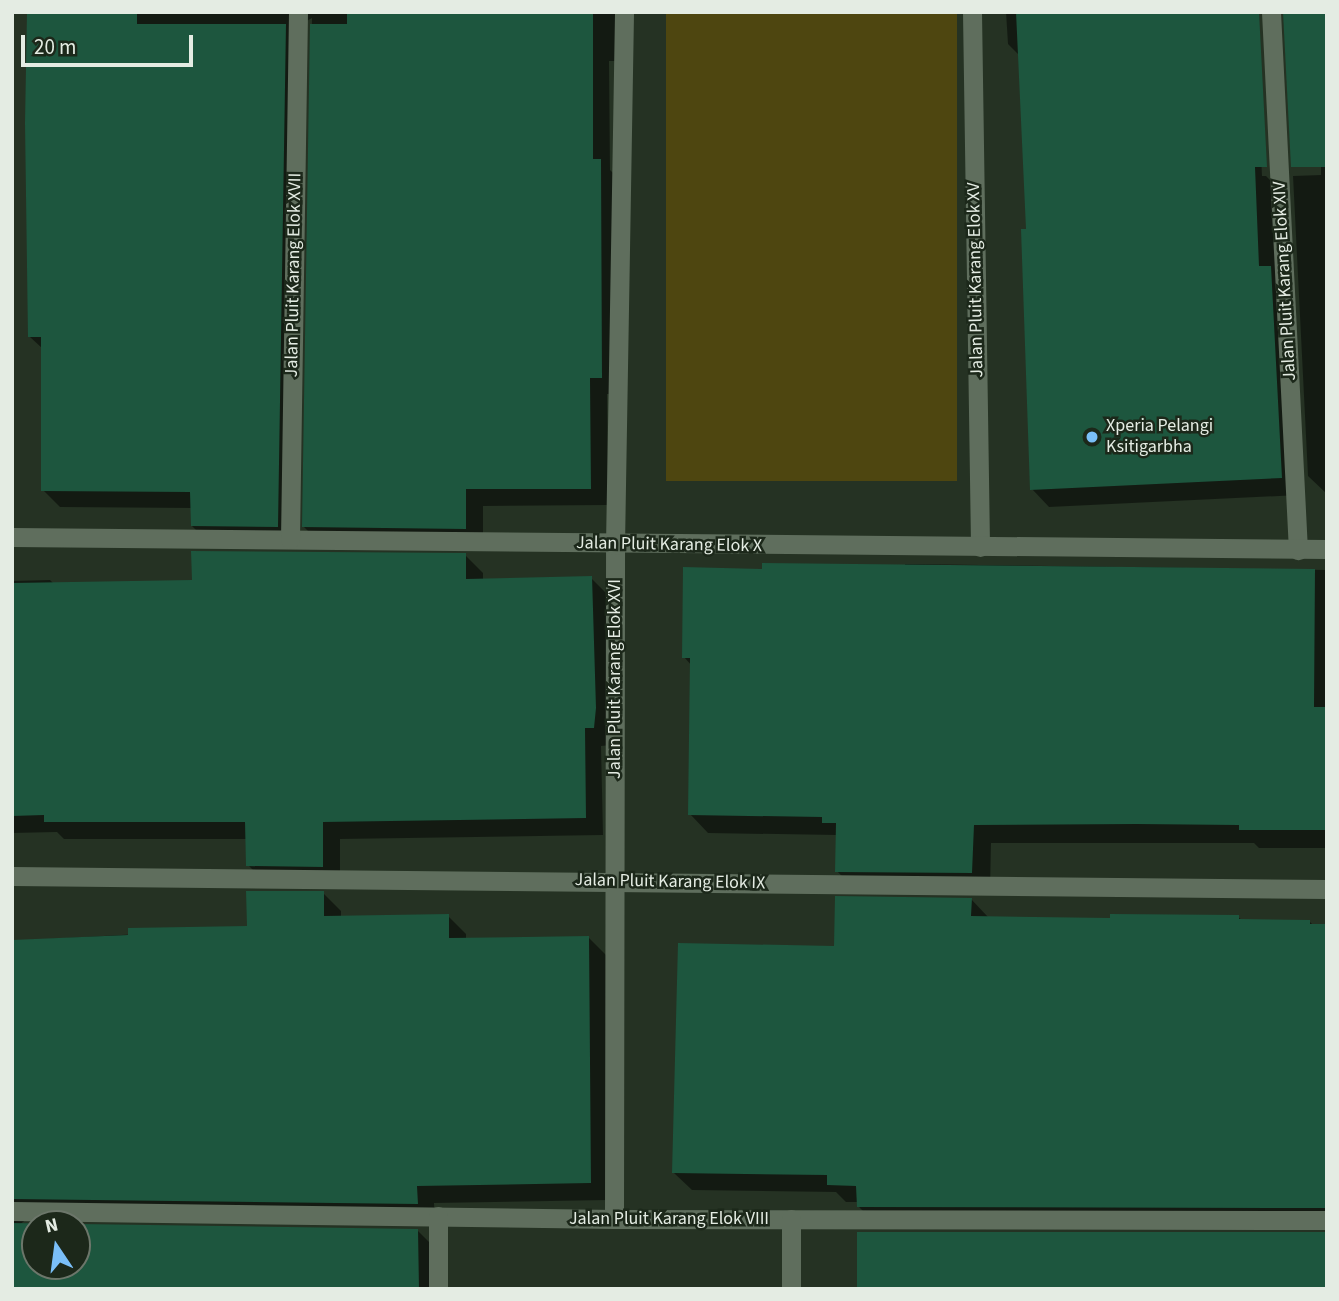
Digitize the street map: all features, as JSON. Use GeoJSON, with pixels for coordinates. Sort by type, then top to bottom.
{"type":"FeatureCollection","features":[{"type":"Feature","properties":{"kind":"street","name":"Jalan Pluit Karang Elok XVII"},"geometry":{"type":"LineString","coordinates":[[290,539],[298,12]]}},
{"type":"Feature","properties":{"kind":"street","name":"Jalan Pluit Karang Elok XVI"},"geometry":{"type":"LineString","coordinates":[[614,1219],[615,545],[624,12]]}},
{"type":"Feature","properties":{"kind":"street","name":"Jalan Pluit Karang Elok XV"},"geometry":{"type":"LineString","coordinates":[[972,12],[980,547]]}},
{"type":"Feature","properties":{"kind":"street","name":"Jalan Pluit Karang Elok XIV"},"geometry":{"type":"LineString","coordinates":[[1271,12],[1298,550]]}},
{"type":"Feature","properties":{"kind":"street","name":"Jalan Pluit Karang Elok X"},"geometry":{"type":"LineString","coordinates":[[12,537],[615,545],[1327,549]]}},
{"type":"Feature","properties":{"kind":"street","name":"Jalan Pluit Karang Elok IX"},"geometry":{"type":"LineString","coordinates":[[12,876],[1327,889]]}},
{"type":"Feature","properties":{"kind":"street","name":"Jalan Pluit Karang Elok VIII"},"geometry":{"type":"LineString","coordinates":[[12,1212],[614,1219],[1327,1220]]}},
{"type":"Feature","properties":{"kind":"street"},"geometry":{"type":"LineString","coordinates":[[438,1216],[438,1289]]}},
{"type":"Feature","properties":{"kind":"street"},"geometry":{"type":"LineString","coordinates":[[791,1219],[791,1289]]}},
{"type":"Feature","properties":{"kind":"shaded area"},"geometry":{"type":"Polygon","coordinates":[[[666,12],[957,12],[957,481],[666,481],[666,12]]]}},
{"type":"Feature","properties":{"kind":"building"},"geometry":{"type":"Polygon","coordinates":[[[27,12],[137,12],[137,24],[286,24],[278,527],[191,526],[190,492],[41,491],[41,337],[28,337],[25,123],[27,12]]]}},
{"type":"Feature","properties":{"kind":"building"},"geometry":{"type":"Polygon","coordinates":[[[347,12],[593,12],[593,159],[601,159],[602,378],[590,378],[591,489],[466,489],[466,529],[302,527],[310,24],[347,24],[347,12]]]}},
{"type":"Feature","properties":{"kind":"building"},"geometry":{"type":"Polygon","coordinates":[[[1016,12],[1259,12],[1267,167],[1255,167],[1259,266],[1271,266],[1282,478],[1030,490],[1021,229],[1026,229],[1016,12]]]}},
{"type":"Feature","properties":{"kind":"building"},"geometry":{"type":"Polygon","coordinates":[[[1283,12],[1327,12],[1327,167],[1291,167],[1283,12]]]}},
{"type":"Feature","properties":{"kind":"building"},"geometry":{"type":"Polygon","coordinates":[[[191,551],[466,553],[466,579],[592,576],[596,708],[594,728],[585,728],[586,818],[323,822],[323,867],[246,866],[245,822],[44,822],[44,815],[12,816],[12,583],[192,580],[191,551]]]}},
{"type":"Feature","properties":{"kind":"building"},"geometry":{"type":"Polygon","coordinates":[[[762,563],[1315,569],[1314,707],[1327,707],[1327,830],[1239,830],[1239,825],[974,825],[972,873],[835,872],[836,823],[822,823],[822,817],[688,815],[690,658],[682,658],[683,567],[762,569],[762,563]]]}},
{"type":"Feature","properties":{"kind":"building"},"geometry":{"type":"Polygon","coordinates":[[[246,891],[324,891],[324,916],[449,914],[449,938],[589,936],[591,1183],[417,1186],[418,1204],[12,1199],[12,940],[128,935],[128,928],[247,926],[246,891]]]}},
{"type":"Feature","properties":{"kind":"building"},"geometry":{"type":"Polygon","coordinates":[[[835,896],[972,898],[971,916],[1110,918],[1110,914],[1239,915],[1239,919],[1310,920],[1310,924],[1327,924],[1327,1208],[857,1207],[856,1186],[827,1185],[827,1175],[672,1173],[678,943],[834,946],[835,896]]]}},
{"type":"Feature","properties":{"kind":"building"},"geometry":{"type":"Polygon","coordinates":[[[12,1223],[21,1223],[21,1280],[91,1280],[91,1224],[418,1229],[419,1289],[12,1289],[12,1223]]]}},
{"type":"Feature","properties":{"kind":"building"},"geometry":{"type":"Polygon","coordinates":[[[857,1232],[1327,1232],[1327,1289],[857,1289],[857,1232]]]}},
{"type":"Feature","properties":{"kind":"place","name":"Xperia Pelangi Ksitigarbha"},"geometry":{"type":"Point","coordinates":[1092,437]}}]}
